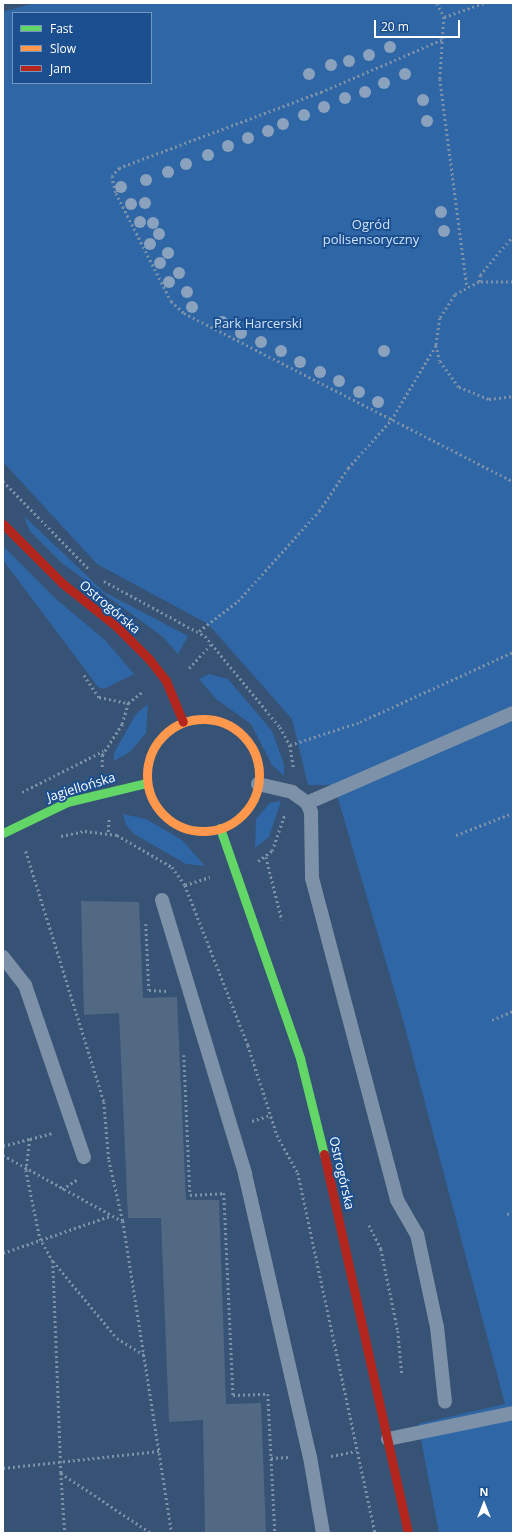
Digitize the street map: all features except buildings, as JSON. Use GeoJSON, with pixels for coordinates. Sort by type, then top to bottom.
{"type":"FeatureCollection","features":[{"type":"Feature","properties":{"kind":"street","name":"Ostrogórska"},"geometry":{"type":"LineString","coordinates":[[3,524],[62,583],[116,626],[166,681],[184,722]]}},
{"type":"Feature","properties":{"kind":"street"},"geometry":{"type":"LineString","coordinates":[[216,720],[245,738],[255,757],[258,784],[245,811],[220,828],[201,831],[182,827],[165,817],[153,802],[147,783],[147,764],[154,746],[167,732],[184,722],[216,720]]}},
{"type":"Feature","properties":{"kind":"street","name":"Jagiellońska"},"geometry":{"type":"LineString","coordinates":[[3,833],[67,802],[106,791],[147,783]]}},
{"type":"Feature","properties":{"kind":"street","name":"Ostrogórska"},"geometry":{"type":"LineString","coordinates":[[220,828],[300,1058],[388,1439],[408,1533]]}},
{"type":"Feature","properties":{"kind":"lane"},"geometry":{"type":"LineString","coordinates":[[307,803],[513,714]]}},
{"type":"Feature","properties":{"kind":"lane"},"geometry":{"type":"LineString","coordinates":[[258,784],[292,792],[307,803],[313,832],[312,878],[397,1200],[417,1234],[437,1327],[445,1402]]}},
{"type":"Feature","properties":{"kind":"lane"},"geometry":{"type":"LineString","coordinates":[[162,900],[245,1174],[310,1457],[323,1533]]}},
{"type":"Feature","properties":{"kind":"lane"},"geometry":{"type":"LineString","coordinates":[[3,957],[25,985],[84,1157]]}},
{"type":"Feature","properties":{"kind":"lane"},"geometry":{"type":"LineString","coordinates":[[388,1439],[513,1413]]}},
{"type":"Feature","properties":{"kind":"path"},"geometry":{"type":"LineString","coordinates":[[437,3],[444,17],[440,79],[467,287]]}},
{"type":"Feature","properties":{"kind":"path"},"geometry":{"type":"LineString","coordinates":[[444,17],[484,3]]}},
{"type":"Feature","properties":{"kind":"path"},"geometry":{"type":"LineString","coordinates":[[442,40],[322,92],[120,168],[112,176],[116,193],[171,300],[184,313],[513,481]]}},
{"type":"Feature","properties":{"kind":"path"},"geometry":{"type":"LineString","coordinates":[[479,282],[480,275],[513,236]]}},
{"type":"Feature","properties":{"kind":"path"},"geometry":{"type":"LineString","coordinates":[[513,282],[479,282],[467,287],[446,305],[438,324],[436,345],[440,361],[459,387],[489,399],[513,396]]}},
{"type":"Feature","properties":{"kind":"path"},"geometry":{"type":"LineString","coordinates":[[199,631],[238,601],[319,511],[348,468],[391,420],[436,345]]}},
{"type":"Feature","properties":{"kind":"path"},"geometry":{"type":"LineString","coordinates":[[3,481],[92,572]]}},
{"type":"Feature","properties":{"kind":"path"},"geometry":{"type":"LineString","coordinates":[[84,675],[99,697],[128,703],[192,667],[212,643],[199,631],[101,578]]}},
{"type":"Feature","properties":{"kind":"path"},"geometry":{"type":"LineString","coordinates":[[290,745],[360,722],[513,652]]}},
{"type":"Feature","properties":{"kind":"path"},"geometry":{"type":"LineString","coordinates":[[16,796],[104,751],[122,724],[128,703]]}},
{"type":"Feature","properties":{"kind":"path"},"geometry":{"type":"LineString","coordinates":[[104,751],[106,791],[110,816],[108,832]]}},
{"type":"Feature","properties":{"kind":"path"},"geometry":{"type":"LineString","coordinates":[[456,835],[513,813]]}},
{"type":"Feature","properties":{"kind":"path"},"geometry":{"type":"LineString","coordinates":[[59,837],[85,830],[108,832],[172,867],[185,885],[248,1045],[277,1134],[298,1173],[375,1533]]}},
{"type":"Feature","properties":{"kind":"path"},"geometry":{"type":"LineString","coordinates":[[18,852],[32,846]]}},
{"type":"Feature","properties":{"kind":"path"},"geometry":{"type":"LineString","coordinates":[[25,849],[104,1102],[108,1160],[123,1221],[172,1533]]}},
{"type":"Feature","properties":{"kind":"path"},"geometry":{"type":"LineString","coordinates":[[162,900],[145,926],[149,990],[175,991]]}},
{"type":"Feature","properties":{"kind":"path"},"geometry":{"type":"LineString","coordinates":[[492,1020],[513,1011]]}},
{"type":"Feature","properties":{"kind":"path"},"geometry":{"type":"LineString","coordinates":[[184,1046],[190,1195],[224,1193],[233,1395],[268,1394],[275,1533]]}},
{"type":"Feature","properties":{"kind":"path"},"geometry":{"type":"LineString","coordinates":[[3,1146],[30,1139],[26,1170],[40,1238],[53,1262],[118,1338],[145,1355]]}},
{"type":"Feature","properties":{"kind":"path"},"geometry":{"type":"LineString","coordinates":[[3,1156],[26,1170],[123,1221]]}},
{"type":"Feature","properties":{"kind":"path"},"geometry":{"type":"LineString","coordinates":[[508,1214],[513,1212]]}},
{"type":"Feature","properties":{"kind":"path"},"geometry":{"type":"LineString","coordinates":[[3,1253],[40,1238],[111,1216]]}},
{"type":"Feature","properties":{"kind":"path"},"geometry":{"type":"LineString","coordinates":[[53,1262],[61,1473],[65,1533]]}},
{"type":"Feature","properties":{"kind":"path"},"geometry":{"type":"LineString","coordinates":[[333,1456],[357,1451]]}},
{"type":"Feature","properties":{"kind":"path"},"geometry":{"type":"LineString","coordinates":[[3,1468],[61,1460],[159,1452]]}},
{"type":"Feature","properties":{"kind":"path"},"geometry":{"type":"LineString","coordinates":[[61,1473],[151,1533]]}},
{"type":"Feature","properties":{"kind":"green space","name":"Park Harcerski"},"geometry":{"type":"Polygon","coordinates":[[[34,3],[513,3],[513,1533],[439,1533],[418,1424],[505,1404],[403,1020],[334,785],[308,785],[292,719],[208,624],[97,564],[3,462],[3,12],[34,3]]]}},
{"type":"Feature","properties":{"kind":"green space"},"geometry":{"type":"Polygon","coordinates":[[[24,516],[104,592],[188,636],[178,654],[163,637],[63,564],[29,530],[24,516]]]}},
{"type":"Feature","properties":{"kind":"green space"},"geometry":{"type":"Polygon","coordinates":[[[3,546],[56,599],[105,640],[134,674],[104,689],[98,687],[3,560],[3,546]]]}},
{"type":"Feature","properties":{"kind":"green space"},"geometry":{"type":"Polygon","coordinates":[[[209,674],[228,679],[272,731],[284,764],[284,776],[272,765],[251,724],[216,699],[199,679],[209,674]]]}},
{"type":"Feature","properties":{"kind":"green space"},"geometry":{"type":"Polygon","coordinates":[[[148,704],[146,733],[130,752],[114,761],[114,753],[136,714],[148,704]]]}},
{"type":"Feature","properties":{"kind":"green space"},"geometry":{"type":"Polygon","coordinates":[[[281,801],[269,837],[255,848],[256,819],[270,803],[281,801]]]}},
{"type":"Feature","properties":{"kind":"green space"},"geometry":{"type":"Polygon","coordinates":[[[123,814],[146,819],[182,840],[205,866],[186,864],[134,834],[126,825],[123,814]]]}},
{"type":"Feature","properties":{"kind":"traffic: fast"},"geometry":{"type":"LineString","coordinates":[[3,833],[67,802],[147,783]]}},
{"type":"Feature","properties":{"kind":"traffic: fast"},"geometry":{"type":"LineString","coordinates":[[220,828],[300,1058],[324,1154]]}},
{"type":"Feature","properties":{"kind":"traffic: slow"},"geometry":{"type":"LineString","coordinates":[[203,719],[224,723],[242,736],[255,754],[259,775],[255,796],[242,814],[224,827],[203,831],[182,827],[164,814],[151,796],[147,775],[151,754],[164,736],[182,723],[203,719]]}},
{"type":"Feature","properties":{"kind":"traffic: jam"},"geometry":{"type":"LineString","coordinates":[[3,524],[62,583],[116,626],[149,659],[166,681],[183,722]]}},
{"type":"Feature","properties":{"kind":"traffic: jam"},"geometry":{"type":"LineString","coordinates":[[324,1154],[408,1533]]}},
{"type":"Feature","properties":{"kind":"park label","name":"Ogród polisensoryczny"},"geometry":{"type":"Point","coordinates":[371,232]}}]}
